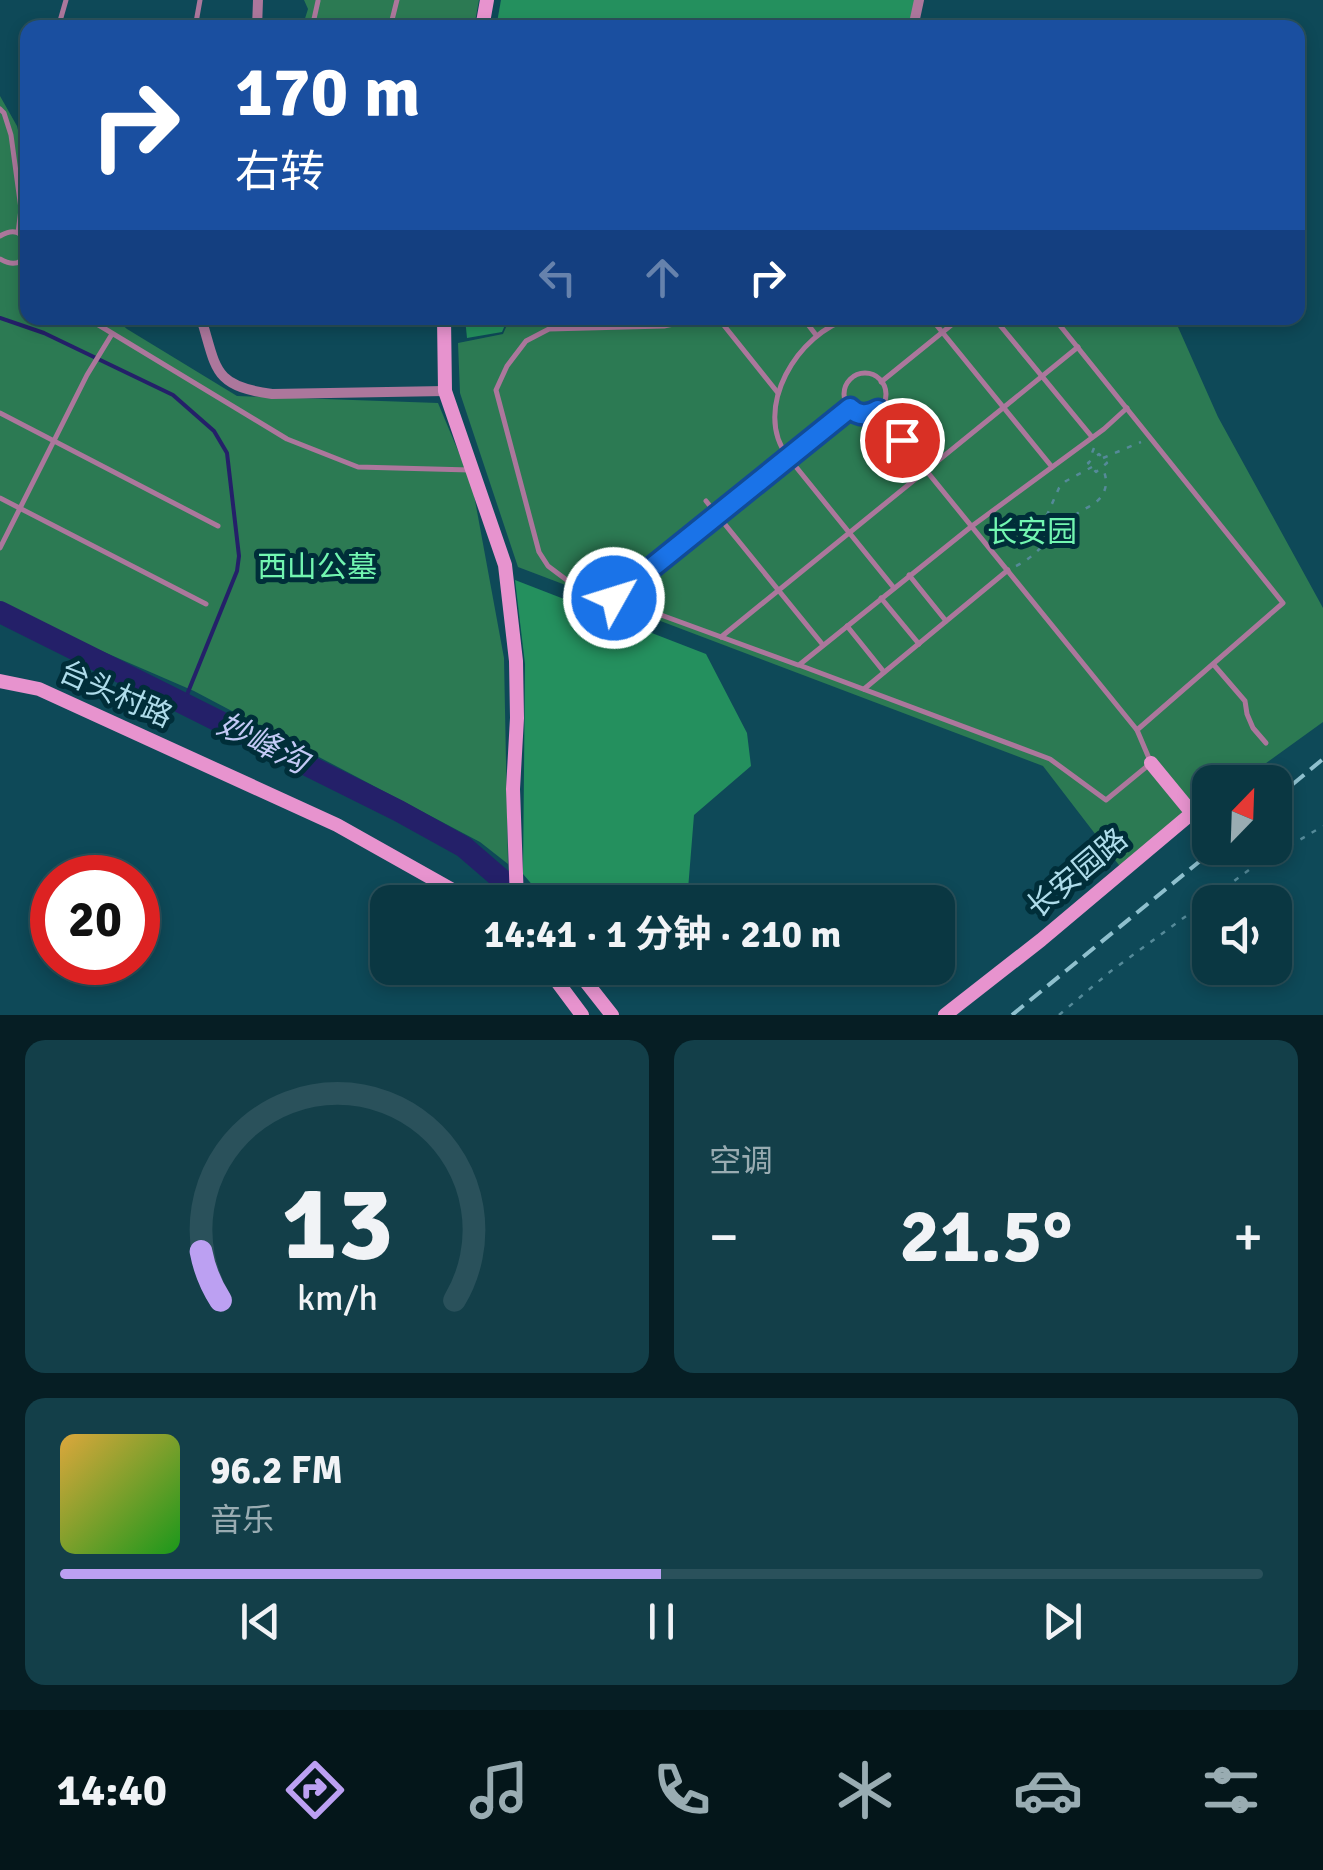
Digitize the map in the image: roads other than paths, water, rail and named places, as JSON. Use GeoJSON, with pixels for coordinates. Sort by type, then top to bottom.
{"type":"FeatureCollection","features":[{"type":"Feature","properties":{"kind":"street"},"geometry":{"type":"LineString","coordinates":[[202,325],[218,370],[231,384],[241,388],[272,394],[445,391]]}},
{"type":"Feature","properties":{"kind":"street"},"geometry":{"type":"LineString","coordinates":[[444,325],[445,391],[505,564],[516,661],[512,790],[518,885]]}},
{"type":"Feature","properties":{"kind":"street","name":"台头村路"},"geometry":{"type":"LineString","coordinates":[[0,681],[38,689],[320,817],[443,885]]}},
{"type":"Feature","properties":{"kind":"street","name":"长安园路"},"geometry":{"type":"LineString","coordinates":[[945,1015],[1192,813],[1151,763]]}},
{"type":"Feature","properties":{"kind":"street"},"geometry":{"type":"LineString","coordinates":[[560,985],[582,1015]]}},
{"type":"Feature","properties":{"kind":"street"},"geometry":{"type":"LineString","coordinates":[[588,985],[612,1015]]}},
{"type":"Feature","properties":{"kind":"lane"},"geometry":{"type":"LineString","coordinates":[[0,109],[11,134],[20,202]]}},
{"type":"Feature","properties":{"kind":"lane"},"geometry":{"type":"LineString","coordinates":[[20,217],[20,236]]}},
{"type":"Feature","properties":{"kind":"lane"},"geometry":{"type":"LineString","coordinates":[[0,236],[18,233]]}},
{"type":"Feature","properties":{"kind":"lane"},"geometry":{"type":"LineString","coordinates":[[100,325],[286,439],[358,466],[472,470]]}},
{"type":"Feature","properties":{"kind":"lane"},"geometry":{"type":"LineString","coordinates":[[669,325],[549,329],[526,341],[507,366],[496,390],[539,552],[548,566],[568,581],[1050,760],[1106,800],[1151,763],[1137,730],[878,410]]}},
{"type":"Feature","properties":{"kind":"lane"},"geometry":{"type":"LineString","coordinates":[[724,325],[778,394]]}},
{"type":"Feature","properties":{"kind":"lane"},"geometry":{"type":"LineString","coordinates":[[808,325],[816,335]]}},
{"type":"Feature","properties":{"kind":"lane"},"geometry":{"type":"LineString","coordinates":[[833,325],[816,335],[785,374],[778,394],[777,439],[894,588]]}},
{"type":"Feature","properties":{"kind":"lane"},"geometry":{"type":"LineString","coordinates":[[936,325],[1052,467]]}},
{"type":"Feature","properties":{"kind":"lane"},"geometry":{"type":"LineString","coordinates":[[881,382],[951,325]]}},
{"type":"Feature","properties":{"kind":"lane"},"geometry":{"type":"LineString","coordinates":[[1000,325],[1092,437]]}},
{"type":"Feature","properties":{"kind":"lane"},"geometry":{"type":"LineString","coordinates":[[1060,325],[1284,603],[1137,730]]}},
{"type":"Feature","properties":{"kind":"lane"},"geometry":{"type":"LineString","coordinates":[[0,548],[112,332]]}},
{"type":"Feature","properties":{"kind":"lane"},"geometry":{"type":"LineString","coordinates":[[721,637],[1078,348]]}},
{"type":"Feature","properties":{"kind":"lane"},"geometry":{"type":"LineString","coordinates":[[868,373],[881,382],[886,392],[878,410],[858,414],[850,408],[844,392],[854,376],[868,373]]}},
{"type":"Feature","properties":{"kind":"lane"},"geometry":{"type":"LineString","coordinates":[[614,598],[850,408]]}},
{"type":"Feature","properties":{"kind":"lane"},"geometry":{"type":"LineString","coordinates":[[799,665],[1127,408]]}},
{"type":"Feature","properties":{"kind":"lane"},"geometry":{"type":"LineString","coordinates":[[0,413],[218,526]]}},
{"type":"Feature","properties":{"kind":"lane"},"geometry":{"type":"LineString","coordinates":[[0,498],[206,604]]}},
{"type":"Feature","properties":{"kind":"lane"},"geometry":{"type":"LineString","coordinates":[[706,500],[823,646]]}},
{"type":"Feature","properties":{"kind":"lane"},"geometry":{"type":"LineString","coordinates":[[864,689],[1008,570]]}},
{"type":"Feature","properties":{"kind":"lane"},"geometry":{"type":"LineString","coordinates":[[909,576],[946,621]]}},
{"type":"Feature","properties":{"kind":"lane"},"geometry":{"type":"LineString","coordinates":[[881,598],[918,644]]}},
{"type":"Feature","properties":{"kind":"lane"},"geometry":{"type":"LineString","coordinates":[[847,626],[884,672]]}},
{"type":"Feature","properties":{"kind":"lane"},"geometry":{"type":"LineString","coordinates":[[1214,664],[1245,701],[1253,728],[1266,743]]}},
{"type":"Feature","properties":{"kind":"waterway"},"geometry":{"type":"LineString","coordinates":[[0,318],[20,325]]}},
{"type":"Feature","properties":{"kind":"waterway"},"geometry":{"type":"LineString","coordinates":[[21,325],[173,395],[214,431],[227,453],[239,556],[237,571],[184,702]]}},
{"type":"Feature","properties":{"kind":"waterway","name":"妙峰沟"},"geometry":{"type":"LineString","coordinates":[[0,612],[399,811],[464,847],[508,885]]}},
{"type":"Feature","properties":{"kind":"railway"},"geometry":{"type":"LineString","coordinates":[[1292,785],[1323,759]]}},
{"type":"Feature","properties":{"kind":"railway"},"geometry":{"type":"LineString","coordinates":[[1012,1015],[1195,865]]}},
{"type":"Feature","properties":{"kind":"park label","name":"长安园"},"geometry":{"type":"Point","coordinates":[1032,532]}},
{"type":"Feature","properties":{"kind":"park label","name":"西山公墓"},"geometry":{"type":"Point","coordinates":[317,567]}}]}
